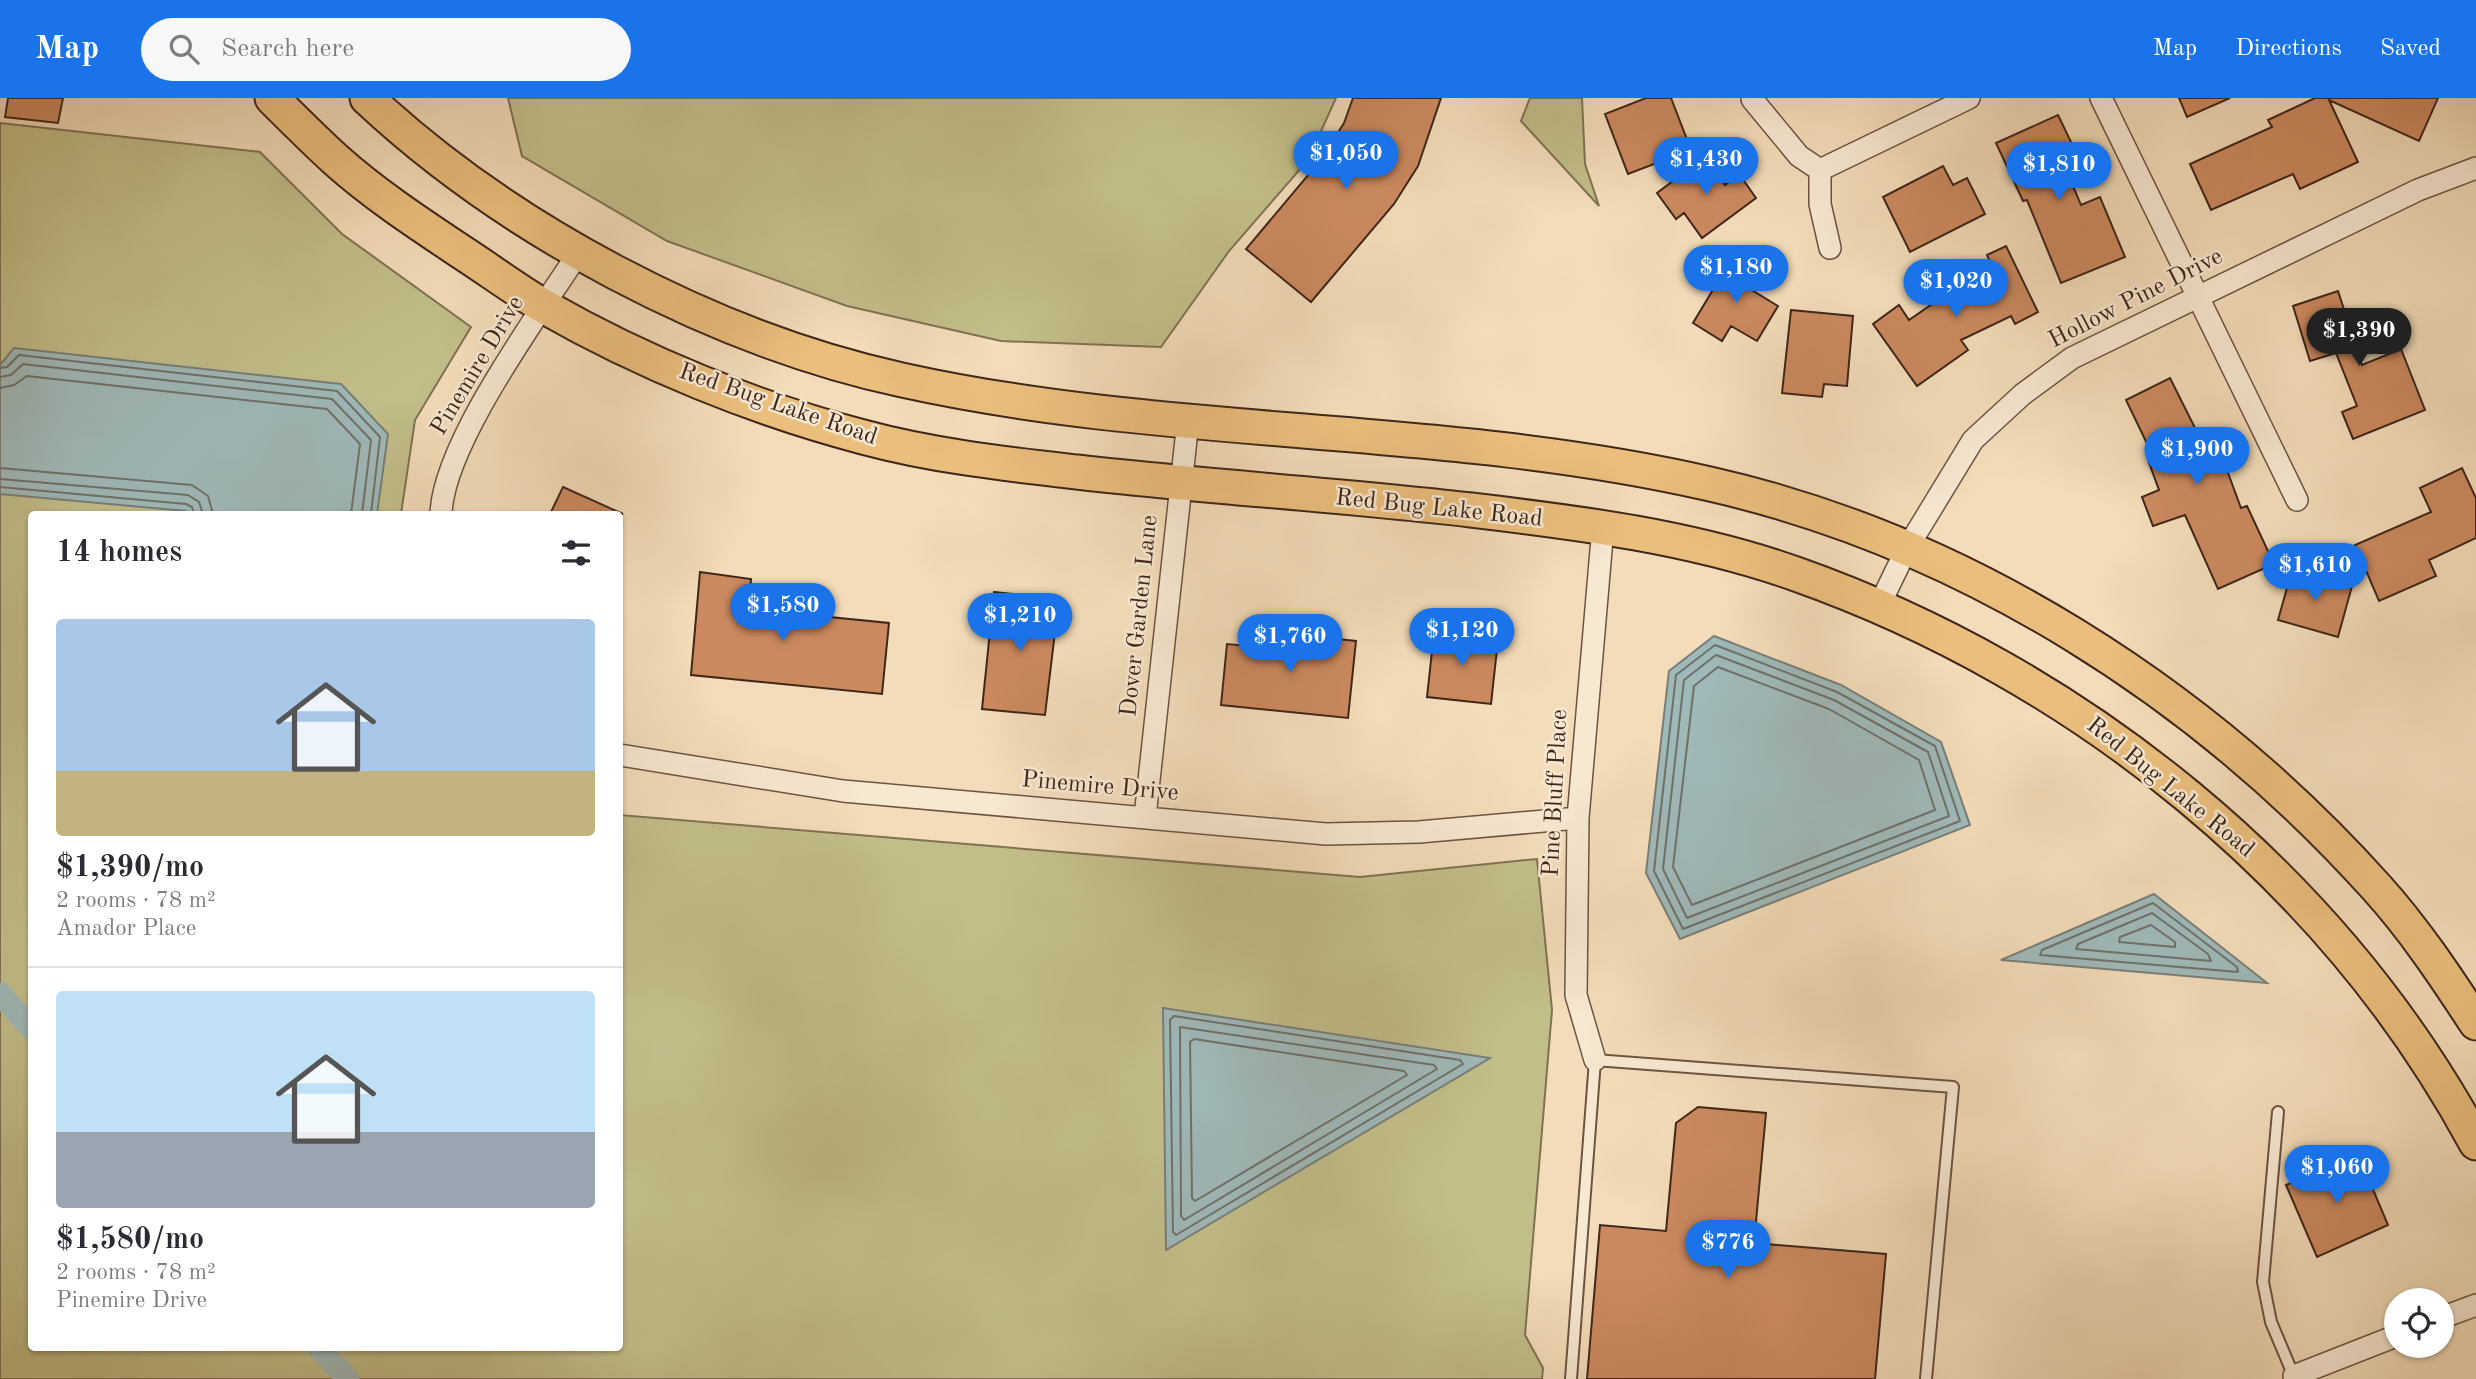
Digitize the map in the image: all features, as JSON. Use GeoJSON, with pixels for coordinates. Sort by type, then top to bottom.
{"type":"FeatureCollection","features":[{"type":"Feature","properties":{"kind":"main road","name":"Red Bug Lake Road"},"geometry":{"type":"LineString","coordinates":[[272,98],[340,164],[427,229],[544,306],[648,359],[762,405],[864,438],[985,461],[1181,484],[1467,510],[1603,527],[1698,545],[1794,573],[1878,607],[1972,650],[2073,709],[2158,772],[2250,852],[2322,925],[2398,1021],[2450,1095],[2476,1143]]}},
{"type":"Feature","properties":{"kind":"main road"},"geometry":{"type":"LineString","coordinates":[[367,98],[487,195],[579,252],[687,307],[803,354],[901,380],[1014,401],[1188,421],[1493,449],[1611,465],[1714,484],[1820,516],[1906,550],[2025,605],[2110,659],[2220,738],[2305,813],[2380,891],[2450,982],[2476,1023]]}},
{"type":"Feature","properties":{"kind":"street"},"geometry":{"type":"LineString","coordinates":[[1820,170],[1969,98]]}},
{"type":"Feature","properties":{"kind":"street"},"geometry":{"type":"LineString","coordinates":[[2101,98],[2297,500]]}},
{"type":"Feature","properties":{"kind":"street"},"geometry":{"type":"LineString","coordinates":[[1752,99],[1799,156],[1820,170]]}},
{"type":"Feature","properties":{"kind":"street","name":"Hollow Pine Drive"},"geometry":{"type":"LineString","coordinates":[[1878,607],[1906,550],[1973,440],[2022,394],[2072,358],[2197,295],[2418,190],[2476,168]]}},
{"type":"Feature","properties":{"kind":"street"},"geometry":{"type":"LineString","coordinates":[[1820,170],[1820,204],[1830,248]]}},
{"type":"Feature","properties":{"kind":"street","name":"Pinemire Drive"},"geometry":{"type":"LineString","coordinates":[[442,511],[442,499],[454,458],[579,252]]}},
{"type":"Feature","properties":{"kind":"street","name":"Dover Garden Lane"},"geometry":{"type":"LineString","coordinates":[[1145,817],[1188,421]]}},
{"type":"Feature","properties":{"kind":"street","name":"Pine Bluff Place"},"geometry":{"type":"LineString","coordinates":[[1595,1060],[1576,995],[1578,818],[1603,527]]}},
{"type":"Feature","properties":{"kind":"street","name":"Pinemire Drive"},"geometry":{"type":"LineString","coordinates":[[623,755],[843,791],[1326,834],[1419,832],[1578,818]]}},
{"type":"Feature","properties":{"kind":"street"},"geometry":{"type":"LineString","coordinates":[[2454,1313],[2476,1305]]}},
{"type":"Feature","properties":{"kind":"street"},"geometry":{"type":"LineString","coordinates":[[2295,1377],[2384,1341]]}},
{"type":"Feature","properties":{"kind":"lane"},"geometry":{"type":"LineString","coordinates":[[1571,1379],[1595,1060],[1953,1087],[1926,1379]]}},
{"type":"Feature","properties":{"kind":"lane"},"geometry":{"type":"LineString","coordinates":[[2278,1112],[2263,1282],[2271,1322],[2295,1377]]}},
{"type":"Feature","properties":{"kind":"shaded area"},"geometry":{"type":"Polygon","coordinates":[[[508,98],[1336,98],[1308,160],[1229,251],[1161,347],[1001,341],[847,306],[667,241],[522,156],[508,98]]]}},
{"type":"Feature","properties":{"kind":"shaded area"},"geometry":{"type":"Polygon","coordinates":[[[1530,98],[1582,98],[1585,164],[1599,206],[1521,121],[1530,98]]]}},
{"type":"Feature","properties":{"kind":"shaded area"},"geometry":{"type":"Polygon","coordinates":[[[0,123],[260,152],[342,234],[471,327],[415,420],[401,511],[28,511],[28,1351],[623,1351],[623,815],[1360,877],[1537,859],[1552,1010],[1525,1335],[1543,1368],[1542,1379],[0,1379],[0,123]]]}},
{"type":"Feature","properties":{"kind":"water"},"geometry":{"type":"Polygon","coordinates":[[[14,348],[341,384],[388,434],[377,511],[186,511],[0,494],[0,365],[14,348]]]}},
{"type":"Feature","properties":{"kind":"water"},"geometry":{"type":"Polygon","coordinates":[[[1714,636],[1841,685],[1941,742],[1970,825],[1680,939],[1646,873],[1669,671],[1714,636]]]}},
{"type":"Feature","properties":{"kind":"water"},"geometry":{"type":"Polygon","coordinates":[[[2154,894],[2267,983],[2001,960],[2154,894]]]}},
{"type":"Feature","properties":{"kind":"water"},"geometry":{"type":"Polygon","coordinates":[[[1163,1008],[1490,1058],[1166,1250],[1163,1008]]]}},
{"type":"Feature","properties":{"kind":"building"},"geometry":{"type":"Polygon","coordinates":[[[8,98],[63,98],[58,123],[5,117],[8,98]]]}},
{"type":"Feature","properties":{"kind":"building"},"geometry":{"type":"Polygon","coordinates":[[[1353,98],[1441,98],[1418,166],[1394,204],[1311,302],[1246,249],[1320,161],[1344,123],[1353,98]]]}},
{"type":"Feature","properties":{"kind":"building"},"geometry":{"type":"Polygon","coordinates":[[[1646,98],[1671,98],[1691,150],[1628,174],[1605,114],[1646,98]]]}},
{"type":"Feature","properties":{"kind":"building"},"geometry":{"type":"Polygon","coordinates":[[[2179,98],[2230,98],[2187,117],[2179,98]]]}},
{"type":"Feature","properties":{"kind":"building"},"geometry":{"type":"Polygon","coordinates":[[[2315,98],[2438,98],[2419,141],[2329,100],[2358,162],[2300,189],[2293,174],[2211,210],[2190,164],[2272,127],[2268,120],[2315,98]]]}},
{"type":"Feature","properties":{"kind":"building"},"geometry":{"type":"Polygon","coordinates":[[[2058,115],[2071,142],[2057,149],[2081,205],[2100,197],[2125,257],[2061,283],[2027,200],[2023,201],[1996,143],[2058,115]]]}},
{"type":"Feature","properties":{"kind":"building"},"geometry":{"type":"Polygon","coordinates":[[[1705,157],[1725,185],[1739,174],[1756,198],[1702,238],[1684,213],[1676,219],[1657,193],[1705,157]]]}},
{"type":"Feature","properties":{"kind":"building"},"geometry":{"type":"Polygon","coordinates":[[[1943,166],[1953,185],[1967,178],[1985,214],[1910,252],[1883,197],[1943,166]]]}},
{"type":"Feature","properties":{"kind":"building"},"geometry":{"type":"Polygon","coordinates":[[[2006,246],[2038,312],[2015,324],[2011,316],[1961,340],[1968,350],[1917,386],[1873,324],[1899,305],[1909,320],[1945,295],[1994,271],[1987,255],[2006,246]]]}},
{"type":"Feature","properties":{"kind":"building"},"geometry":{"type":"Polygon","coordinates":[[[1732,258],[1759,274],[1750,289],[1778,306],[1757,341],[1731,326],[1722,341],[1693,323],[1732,258]]]}},
{"type":"Feature","properties":{"kind":"building"},"geometry":{"type":"Polygon","coordinates":[[[2338,291],[2362,365],[2401,349],[2425,410],[2353,439],[2342,412],[2357,406],[2336,353],[2310,361],[2293,306],[2338,291]]]}},
{"type":"Feature","properties":{"kind":"building"},"geometry":{"type":"Polygon","coordinates":[[[1791,310],[1853,316],[1847,386],[1824,384],[1822,397],[1782,393],[1791,310]]]}},
{"type":"Feature","properties":{"kind":"building"},"geometry":{"type":"Polygon","coordinates":[[[2170,378],[2201,440],[2214,435],[2241,508],[2247,506],[2274,564],[2218,589],[2185,515],[2153,526],[2142,497],[2159,490],[2148,460],[2154,458],[2126,400],[2170,378]]]}},
{"type":"Feature","properties":{"kind":"building"},"geometry":{"type":"Polygon","coordinates":[[[2462,468],[2476,498],[2476,538],[2429,560],[2436,576],[2379,601],[2355,545],[2431,512],[2420,488],[2462,468]]]}},
{"type":"Feature","properties":{"kind":"building"},"geometry":{"type":"Polygon","coordinates":[[[563,487],[616,511],[551,511],[563,487]]]}},
{"type":"Feature","properties":{"kind":"building"},"geometry":{"type":"Polygon","coordinates":[[[2292,570],[2352,586],[2338,637],[2278,620],[2292,570]]]}},
{"type":"Feature","properties":{"kind":"building"},"geometry":{"type":"Polygon","coordinates":[[[700,572],[751,579],[749,609],[889,623],[882,694],[691,675],[700,572]]]}},
{"type":"Feature","properties":{"kind":"building"},"geometry":{"type":"Polygon","coordinates":[[[994,592],[1059,599],[1045,715],[982,709],[994,592]]]}},
{"type":"Feature","properties":{"kind":"building"},"geometry":{"type":"Polygon","coordinates":[[[1249,630],[1356,641],[1348,718],[1221,705],[1227,644],[1248,646],[1249,630]]]}},
{"type":"Feature","properties":{"kind":"building"},"geometry":{"type":"Polygon","coordinates":[[[1434,633],[1498,640],[1491,704],[1427,697],[1434,633]]]}},
{"type":"Feature","properties":{"kind":"building"},"geometry":{"type":"Polygon","coordinates":[[[1698,1107],[1766,1113],[1754,1243],[1886,1254],[1875,1379],[1587,1379],[1600,1225],[1666,1231],[1676,1123],[1698,1107]]]}},
{"type":"Feature","properties":{"kind":"building"},"geometry":{"type":"Polygon","coordinates":[[[2358,1154],[2388,1225],[2317,1257],[2286,1185],[2358,1154]]]}},
{"type":"Feature","properties":{"kind":"waterway"},"geometry":{"type":"LineString","coordinates":[[0,994],[28,1025]]}},
{"type":"Feature","properties":{"kind":"waterway"},"geometry":{"type":"LineString","coordinates":[[322,1351],[348,1379]]}}]}
